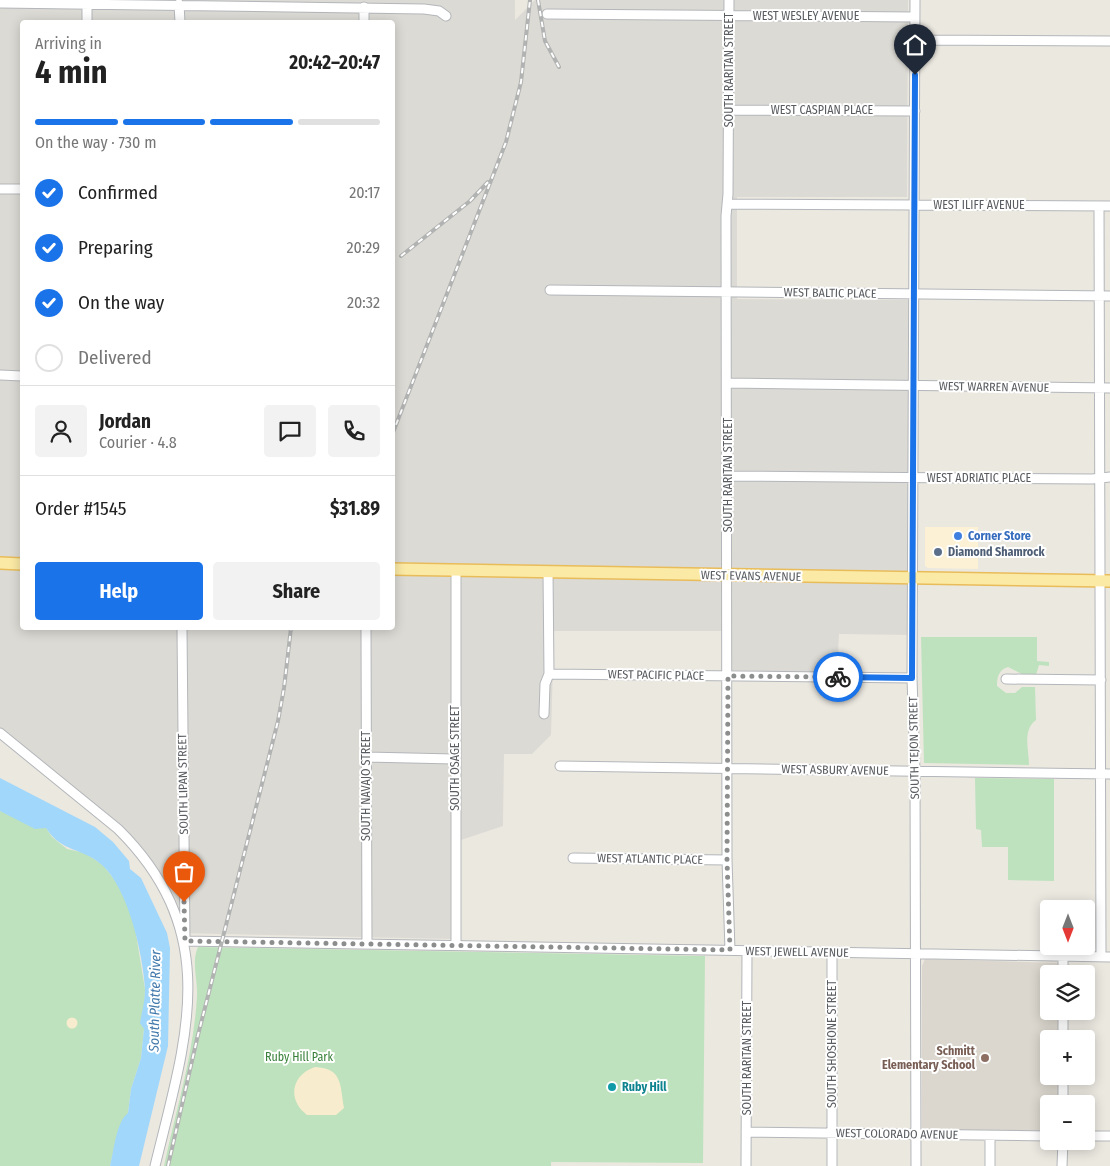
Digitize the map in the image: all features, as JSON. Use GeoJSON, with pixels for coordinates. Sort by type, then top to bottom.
{"type":"FeatureCollection","features":[{"type":"Feature","properties":{"kind":"main road"},"geometry":{"type":"LineString","coordinates":[[0,564],[20,564]]}},
{"type":"Feature","properties":{"kind":"main road","name":"WEST EVANS AVENUE"},"geometry":{"type":"LineString","coordinates":[[395,569],[1105,581]]}},
{"type":"Feature","properties":{"kind":"street","name":"SOUTH RARITAN STREET"},"geometry":{"type":"LineString","coordinates":[[729,0],[727,204],[727,860],[730,950]]}},
{"type":"Feature","properties":{"kind":"street","name":"SOUTH TEJON STREET"},"geometry":{"type":"LineString","coordinates":[[915,0],[915,386],[912,678],[915,771],[916,1166]]}},
{"type":"Feature","properties":{"kind":"street"},"geometry":{"type":"LineString","coordinates":[[0,3],[433,9],[446,16]]}},
{"type":"Feature","properties":{"kind":"street"},"geometry":{"type":"LineString","coordinates":[[87,4],[87,20]]}},
{"type":"Feature","properties":{"kind":"street"},"geometry":{"type":"LineString","coordinates":[[180,4],[180,20]]}},
{"type":"Feature","properties":{"kind":"street"},"geometry":{"type":"LineString","coordinates":[[364,7],[364,20]]}},
{"type":"Feature","properties":{"kind":"street","name":"WEST WESLEY AVENUE"},"geometry":{"type":"LineString","coordinates":[[547,14],[915,17]]}},
{"type":"Feature","properties":{"kind":"street"},"geometry":{"type":"LineString","coordinates":[[915,40],[1110,41]]}},
{"type":"Feature","properties":{"kind":"street","name":"WEST CASPIAN PLACE"},"geometry":{"type":"LineString","coordinates":[[728,110],[915,110]]}},
{"type":"Feature","properties":{"kind":"street"},"geometry":{"type":"LineString","coordinates":[[0,189],[20,189]]}},
{"type":"Feature","properties":{"kind":"street","name":"WEST ILIFF AVENUE"},"geometry":{"type":"LineString","coordinates":[[727,204],[1110,206]]}},
{"type":"Feature","properties":{"kind":"street"},"geometry":{"type":"LineString","coordinates":[[1099,206],[1100,388],[1105,478],[1105,581],[1101,680],[1106,774],[1106,956]]}},
{"type":"Feature","properties":{"kind":"street","name":"WEST BALTIC PLACE"},"geometry":{"type":"LineString","coordinates":[[550,290],[1110,296]]}},
{"type":"Feature","properties":{"kind":"street"},"geometry":{"type":"LineString","coordinates":[[0,375],[20,376]]}},
{"type":"Feature","properties":{"kind":"street","name":"WEST WARREN AVENUE"},"geometry":{"type":"LineString","coordinates":[[728,383],[1110,388]]}},
{"type":"Feature","properties":{"kind":"street","name":"WEST ADRIATIC PLACE"},"geometry":{"type":"LineString","coordinates":[[728,476],[1105,478]]}},
{"type":"Feature","properties":{"kind":"street","name":"SOUTH OSAGE STREET"},"geometry":{"type":"LineString","coordinates":[[456,570],[454,758],[456,945]]}},
{"type":"Feature","properties":{"kind":"street"},"geometry":{"type":"LineString","coordinates":[[544,714],[545,684],[549,674],[548,572]]}},
{"type":"Feature","properties":{"kind":"street","name":"SOUTH LIPAN STREET"},"geometry":{"type":"LineString","coordinates":[[154,1166],[183,1051],[188,1003],[185,941],[182,630]]}},
{"type":"Feature","properties":{"kind":"street","name":"SOUTH NAVAJO STREET"},"geometry":{"type":"LineString","coordinates":[[366,630],[366,944]]}},
{"type":"Feature","properties":{"kind":"street","name":"WEST PACIFIC PLACE"},"geometry":{"type":"LineString","coordinates":[[549,674],[912,678]]}},
{"type":"Feature","properties":{"kind":"street"},"geometry":{"type":"LineString","coordinates":[[1006,679],[1101,680]]}},
{"type":"Feature","properties":{"kind":"street"},"geometry":{"type":"LineString","coordinates":[[0,732],[118,829],[140,852],[165,892],[185,941]]}},
{"type":"Feature","properties":{"kind":"street"},"geometry":{"type":"LineString","coordinates":[[366,757],[454,758]]}},
{"type":"Feature","properties":{"kind":"street","name":"WEST ASBURY AVENUE"},"geometry":{"type":"LineString","coordinates":[[560,766],[1106,774]]}},
{"type":"Feature","properties":{"kind":"street","name":"WEST ATLANTIC PLACE"},"geometry":{"type":"LineString","coordinates":[[572,858],[727,860]]}},
{"type":"Feature","properties":{"kind":"street","name":"WEST JEWELL AVENUE"},"geometry":{"type":"LineString","coordinates":[[185,941],[1106,956]]}},
{"type":"Feature","properties":{"kind":"street","name":"SOUTH RARITAN STREET"},"geometry":{"type":"LineString","coordinates":[[746,1166],[748,951]]}},
{"type":"Feature","properties":{"kind":"street","name":"SOUTH SHOSHONE STREET"},"geometry":{"type":"LineString","coordinates":[[832,952],[832,1166]]}},
{"type":"Feature","properties":{"kind":"street"},"geometry":{"type":"LineString","coordinates":[[1063,956],[1063,965]]}},
{"type":"Feature","properties":{"kind":"street","name":"WEST COLORADO AVENUE"},"geometry":{"type":"LineString","coordinates":[[746,1132],[1040,1136]]}},
{"type":"Feature","properties":{"kind":"street"},"geometry":{"type":"LineString","coordinates":[[990,1136],[990,1166]]}},
{"type":"Feature","properties":{"kind":"street"},"geometry":{"type":"LineString","coordinates":[[1095,1136],[1110,1136]]}},
{"type":"Feature","properties":{"kind":"street"},"geometry":{"type":"LineString","coordinates":[[1062,1166],[1063,1150]]}},
{"type":"Feature","properties":{"kind":"shaded area"},"geometry":{"type":"Polygon","coordinates":[[[0,0],[515,0],[515,20],[535,0],[908,0],[907,197],[737,197],[737,299],[908,300],[909,635],[839,634],[837,673],[724,670],[723,631],[554,631],[551,735],[532,754],[504,754],[503,826],[452,843],[453,939],[176,933],[161,892],[136,854],[113,829],[0,738],[0,0]]]}},
{"type":"Feature","properties":{"kind":"shaded area"},"geometry":{"type":"Polygon","coordinates":[[[925,527],[978,527],[978,569],[928,568],[925,566],[925,527]]]}},
{"type":"Feature","properties":{"kind":"shaded area","name":"Schmitt Elementary School"},"geometry":{"type":"Polygon","coordinates":[[[925,959],[1059,963],[1059,965],[1040,965],[1040,1020],[1059,1020],[1059,1030],[1040,1030],[1040,1085],[1059,1085],[1059,1095],[1040,1095],[1040,1132],[925,1131],[922,1128],[922,966],[925,959]]]}},
{"type":"Feature","properties":{"kind":"green space"},"geometry":{"type":"Polygon","coordinates":[[[921,637],[1037,637],[1037,661],[1049,662],[1049,666],[1039,665],[1036,675],[1024,675],[1008,667],[998,676],[997,682],[997,686],[1006,693],[1015,693],[1022,687],[1035,687],[1036,720],[1029,729],[1028,735],[1029,765],[924,763],[921,637]]]}},
{"type":"Feature","properties":{"kind":"green space"},"geometry":{"type":"Polygon","coordinates":[[[975,778],[1054,779],[1054,881],[1008,880],[1008,847],[982,847],[981,830],[976,829],[975,778]]]}},
{"type":"Feature","properties":{"kind":"green space"},"geometry":{"type":"Polygon","coordinates":[[[0,811],[46,828],[52,837],[67,849],[85,853],[103,865],[120,887],[134,922],[145,989],[144,1029],[141,1058],[131,1089],[128,1113],[119,1128],[110,1166],[0,1166],[0,811]]]}},
{"type":"Feature","properties":{"kind":"green space","name":"Ruby Hill Park"},"geometry":{"type":"Polygon","coordinates":[[[198,947],[705,956],[703,1163],[551,1162],[551,1166],[164,1166],[192,1039],[197,996],[195,959],[198,947]]]}},
{"type":"Feature","properties":{"kind":"sand"},"geometry":{"type":"Polygon","coordinates":[[[72,1017],[78,1023],[72,1029],[66,1023],[72,1017]]]}},
{"type":"Feature","properties":{"kind":"sand"},"geometry":{"type":"Polygon","coordinates":[[[315,1067],[331,1071],[338,1080],[344,1108],[336,1115],[307,1115],[296,1102],[294,1088],[297,1082],[307,1071],[315,1067]]]}},
{"type":"Feature","properties":{"kind":"water","name":"South Platte River"},"geometry":{"type":"Polygon","coordinates":[[[0,778],[95,827],[113,842],[129,861],[130,869],[141,878],[167,933],[170,948],[168,1046],[139,1166],[110,1166],[118,1130],[128,1113],[131,1089],[141,1058],[144,1029],[140,1023],[145,993],[144,975],[133,922],[127,905],[111,875],[95,859],[65,846],[52,836],[46,828],[35,829],[0,811],[0,778]]]}},
{"type":"Feature","properties":{"kind":"railway"},"geometry":{"type":"LineString","coordinates":[[395,427],[506,142],[521,82],[530,0]]}},
{"type":"Feature","properties":{"kind":"railway"},"geometry":{"type":"LineString","coordinates":[[538,0],[545,41],[559,67]]}},
{"type":"Feature","properties":{"kind":"railway"},"geometry":{"type":"LineString","coordinates":[[401,256],[470,201],[488,182]]}},
{"type":"Feature","properties":{"kind":"railway"},"geometry":{"type":"LineString","coordinates":[[168,1166],[197,1039],[278,721],[291,630]]}},
{"type":"Feature","properties":{"kind":"way so far"},"geometry":{"type":"LineString","coordinates":[[184,902],[185,941],[730,950],[727,860],[728,676],[838,677]]}},
{"type":"Feature","properties":{"kind":"place","name":"Corner Store"},"geometry":{"type":"Point","coordinates":[958,536]}},
{"type":"Feature","properties":{"kind":"place","name":"Diamond Shamrock"},"geometry":{"type":"Point","coordinates":[938,552]}},
{"type":"Feature","properties":{"kind":"place","name":"Schmitt Elementary School"},"geometry":{"type":"Point","coordinates":[985,1058]}},
{"type":"Feature","properties":{"kind":"place","name":"Ruby Hill"},"geometry":{"type":"Point","coordinates":[612,1087]}},
{"type":"Feature","properties":{"kind":"route"},"geometry":{"type":"LineString","coordinates":[[838,677],[912,678],[914,580],[915,75]]}}]}
